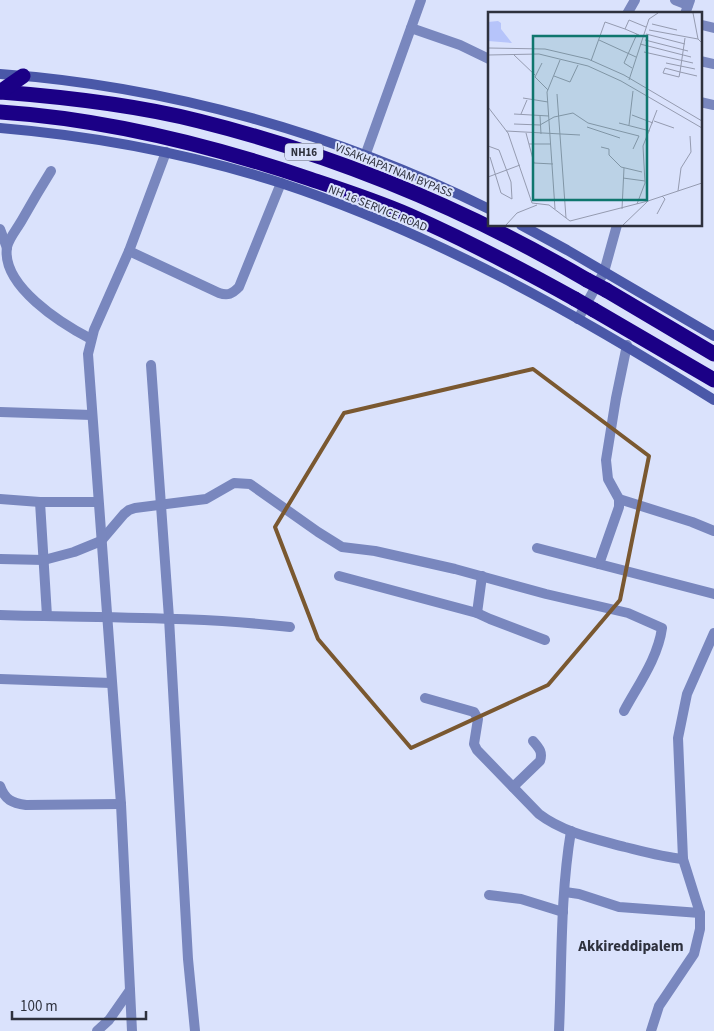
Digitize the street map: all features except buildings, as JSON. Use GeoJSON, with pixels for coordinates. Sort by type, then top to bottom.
{"type":"FeatureCollection","features":[{"type":"Feature","properties":{"kind":"highway"},"geometry":{"type":"LineString","coordinates":[[0,92],[24,76]]}},
{"type":"Feature","properties":{"kind":"highway","name":"VISAKHAPATNAM BYPASS"},"geometry":{"type":"LineString","coordinates":[[0,92],[132,108],[198,121],[280,144],[354,168],[488,226]]}},
{"type":"Feature","properties":{"kind":"highway","name":"NH16"},"geometry":{"type":"LineString","coordinates":[[0,112],[33,114],[104,125],[198,145],[264,163],[340,189],[409,215],[484,251],[575,299],[714,380]]}},
{"type":"Feature","properties":{"kind":"highway","name":"VISAKHAPATNAM BYPASS"},"geometry":{"type":"LineString","coordinates":[[488,226],[606,290],[714,354]]}},
{"type":"Feature","properties":{"kind":"street"},"geometry":{"type":"LineString","coordinates":[[365,156],[421,0]]}},
{"type":"Feature","properties":{"kind":"street"},"geometry":{"type":"LineString","coordinates":[[628,12],[635,0]]}},
{"type":"Feature","properties":{"kind":"street"},"geometry":{"type":"LineString","coordinates":[[676,0],[688,6]]}},
{"type":"Feature","properties":{"kind":"street"},"geometry":{"type":"LineString","coordinates":[[702,24],[714,28]]}},
{"type":"Feature","properties":{"kind":"street"},"geometry":{"type":"LineString","coordinates":[[411,28],[460,45],[488,59]]}},
{"type":"Feature","properties":{"kind":"street"},"geometry":{"type":"LineString","coordinates":[[0,74],[99,86],[157,96],[275,126],[365,156],[452,190],[488,208]]}},
{"type":"Feature","properties":{"kind":"street","name":"NH 16 SERVICE ROAD"},"geometry":{"type":"LineString","coordinates":[[0,128],[45,132],[166,152],[281,183],[350,208],[452,252],[528,290],[627,346],[714,400]]}},
{"type":"Feature","properties":{"kind":"street"},"geometry":{"type":"LineString","coordinates":[[132,1031],[121,804],[88,354],[91,339],[129,251],[166,152]]}},
{"type":"Feature","properties":{"kind":"street"},"geometry":{"type":"LineString","coordinates":[[51,171],[9,241],[7,257],[11,271],[22,288],[46,311],[66,326],[91,339]]}},
{"type":"Feature","properties":{"kind":"street"},"geometry":{"type":"LineString","coordinates":[[129,251],[219,293],[233,294],[239,287],[281,183]]}},
{"type":"Feature","properties":{"kind":"street"},"geometry":{"type":"LineString","coordinates":[[523,226],[714,336]]}},
{"type":"Feature","properties":{"kind":"street"},"geometry":{"type":"LineString","coordinates":[[578,319],[604,272],[617,226]]}},
{"type":"Feature","properties":{"kind":"street"},"geometry":{"type":"LineString","coordinates":[[0,229],[7,248]]}},
{"type":"Feature","properties":{"kind":"street"},"geometry":{"type":"LineString","coordinates":[[599,564],[618,507],[619,499],[608,479],[606,460],[627,346]]}},
{"type":"Feature","properties":{"kind":"street"},"geometry":{"type":"LineString","coordinates":[[151,365],[169,618],[188,959],[195,1031]]}},
{"type":"Feature","properties":{"kind":"street"},"geometry":{"type":"LineString","coordinates":[[0,412],[92,415]]}},
{"type":"Feature","properties":{"kind":"street"},"geometry":{"type":"LineString","coordinates":[[0,559],[44,560],[74,552],[101,541],[128,510],[206,499],[234,482],[250,484],[336,544],[349,549],[375,551],[482,576],[628,613],[662,628],[653,658],[624,711]]}},
{"type":"Feature","properties":{"kind":"street"},"geometry":{"type":"LineString","coordinates":[[0,499],[40,502],[98,502]]}},
{"type":"Feature","properties":{"kind":"street"},"geometry":{"type":"LineString","coordinates":[[619,499],[692,522],[714,531]]}},
{"type":"Feature","properties":{"kind":"street"},"geometry":{"type":"LineString","coordinates":[[40,502],[47,616]]}},
{"type":"Feature","properties":{"kind":"street"},"geometry":{"type":"LineString","coordinates":[[538,548],[714,594]]}},
{"type":"Feature","properties":{"kind":"street"},"geometry":{"type":"LineString","coordinates":[[340,576],[477,613],[545,640]]}},
{"type":"Feature","properties":{"kind":"street"},"geometry":{"type":"LineString","coordinates":[[477,613],[482,576]]}},
{"type":"Feature","properties":{"kind":"street"},"geometry":{"type":"LineString","coordinates":[[0,615],[169,618],[236,621],[290,627]]}},
{"type":"Feature","properties":{"kind":"street"},"geometry":{"type":"LineString","coordinates":[[650,1031],[659,1006],[694,954],[700,928],[700,913],[683,858],[678,738],[687,694],[714,634]]}},
{"type":"Feature","properties":{"kind":"street"},"geometry":{"type":"LineString","coordinates":[[0,679],[112,683]]}},
{"type":"Feature","properties":{"kind":"street"},"geometry":{"type":"LineString","coordinates":[[424,698],[474,712],[477,715],[478,724],[474,744],[477,750],[539,814],[550,822],[604,842],[666,857],[683,858]]}},
{"type":"Feature","properties":{"kind":"street"},"geometry":{"type":"LineString","coordinates":[[513,787],[540,761],[542,756],[541,750],[533,742]]}},
{"type":"Feature","properties":{"kind":"street"},"geometry":{"type":"LineString","coordinates":[[0,786],[6,798],[14,803],[26,805],[121,804]]}},
{"type":"Feature","properties":{"kind":"street"},"geometry":{"type":"LineString","coordinates":[[559,1031],[563,912],[566,864],[571,831]]}},
{"type":"Feature","properties":{"kind":"street"},"geometry":{"type":"LineString","coordinates":[[565,892],[580,894],[619,907],[700,913]]}},
{"type":"Feature","properties":{"kind":"street"},"geometry":{"type":"LineString","coordinates":[[489,895],[516,898],[563,912]]}},
{"type":"Feature","properties":{"kind":"street"},"geometry":{"type":"LineString","coordinates":[[97,1031],[109,1020],[130,990]]}},
{"type":"Feature","properties":{"kind":"highlighted area"},"geometry":{"type":"Polygon","coordinates":[[[533,369],[649,456],[620,600],[548,685],[411,748],[318,639],[275,527],[344,413],[533,369]]]}},
{"type":"Feature","properties":{"kind":"district","name":"Akkireddipalem"},"geometry":{"type":"Point","coordinates":[631,946]}}]}
